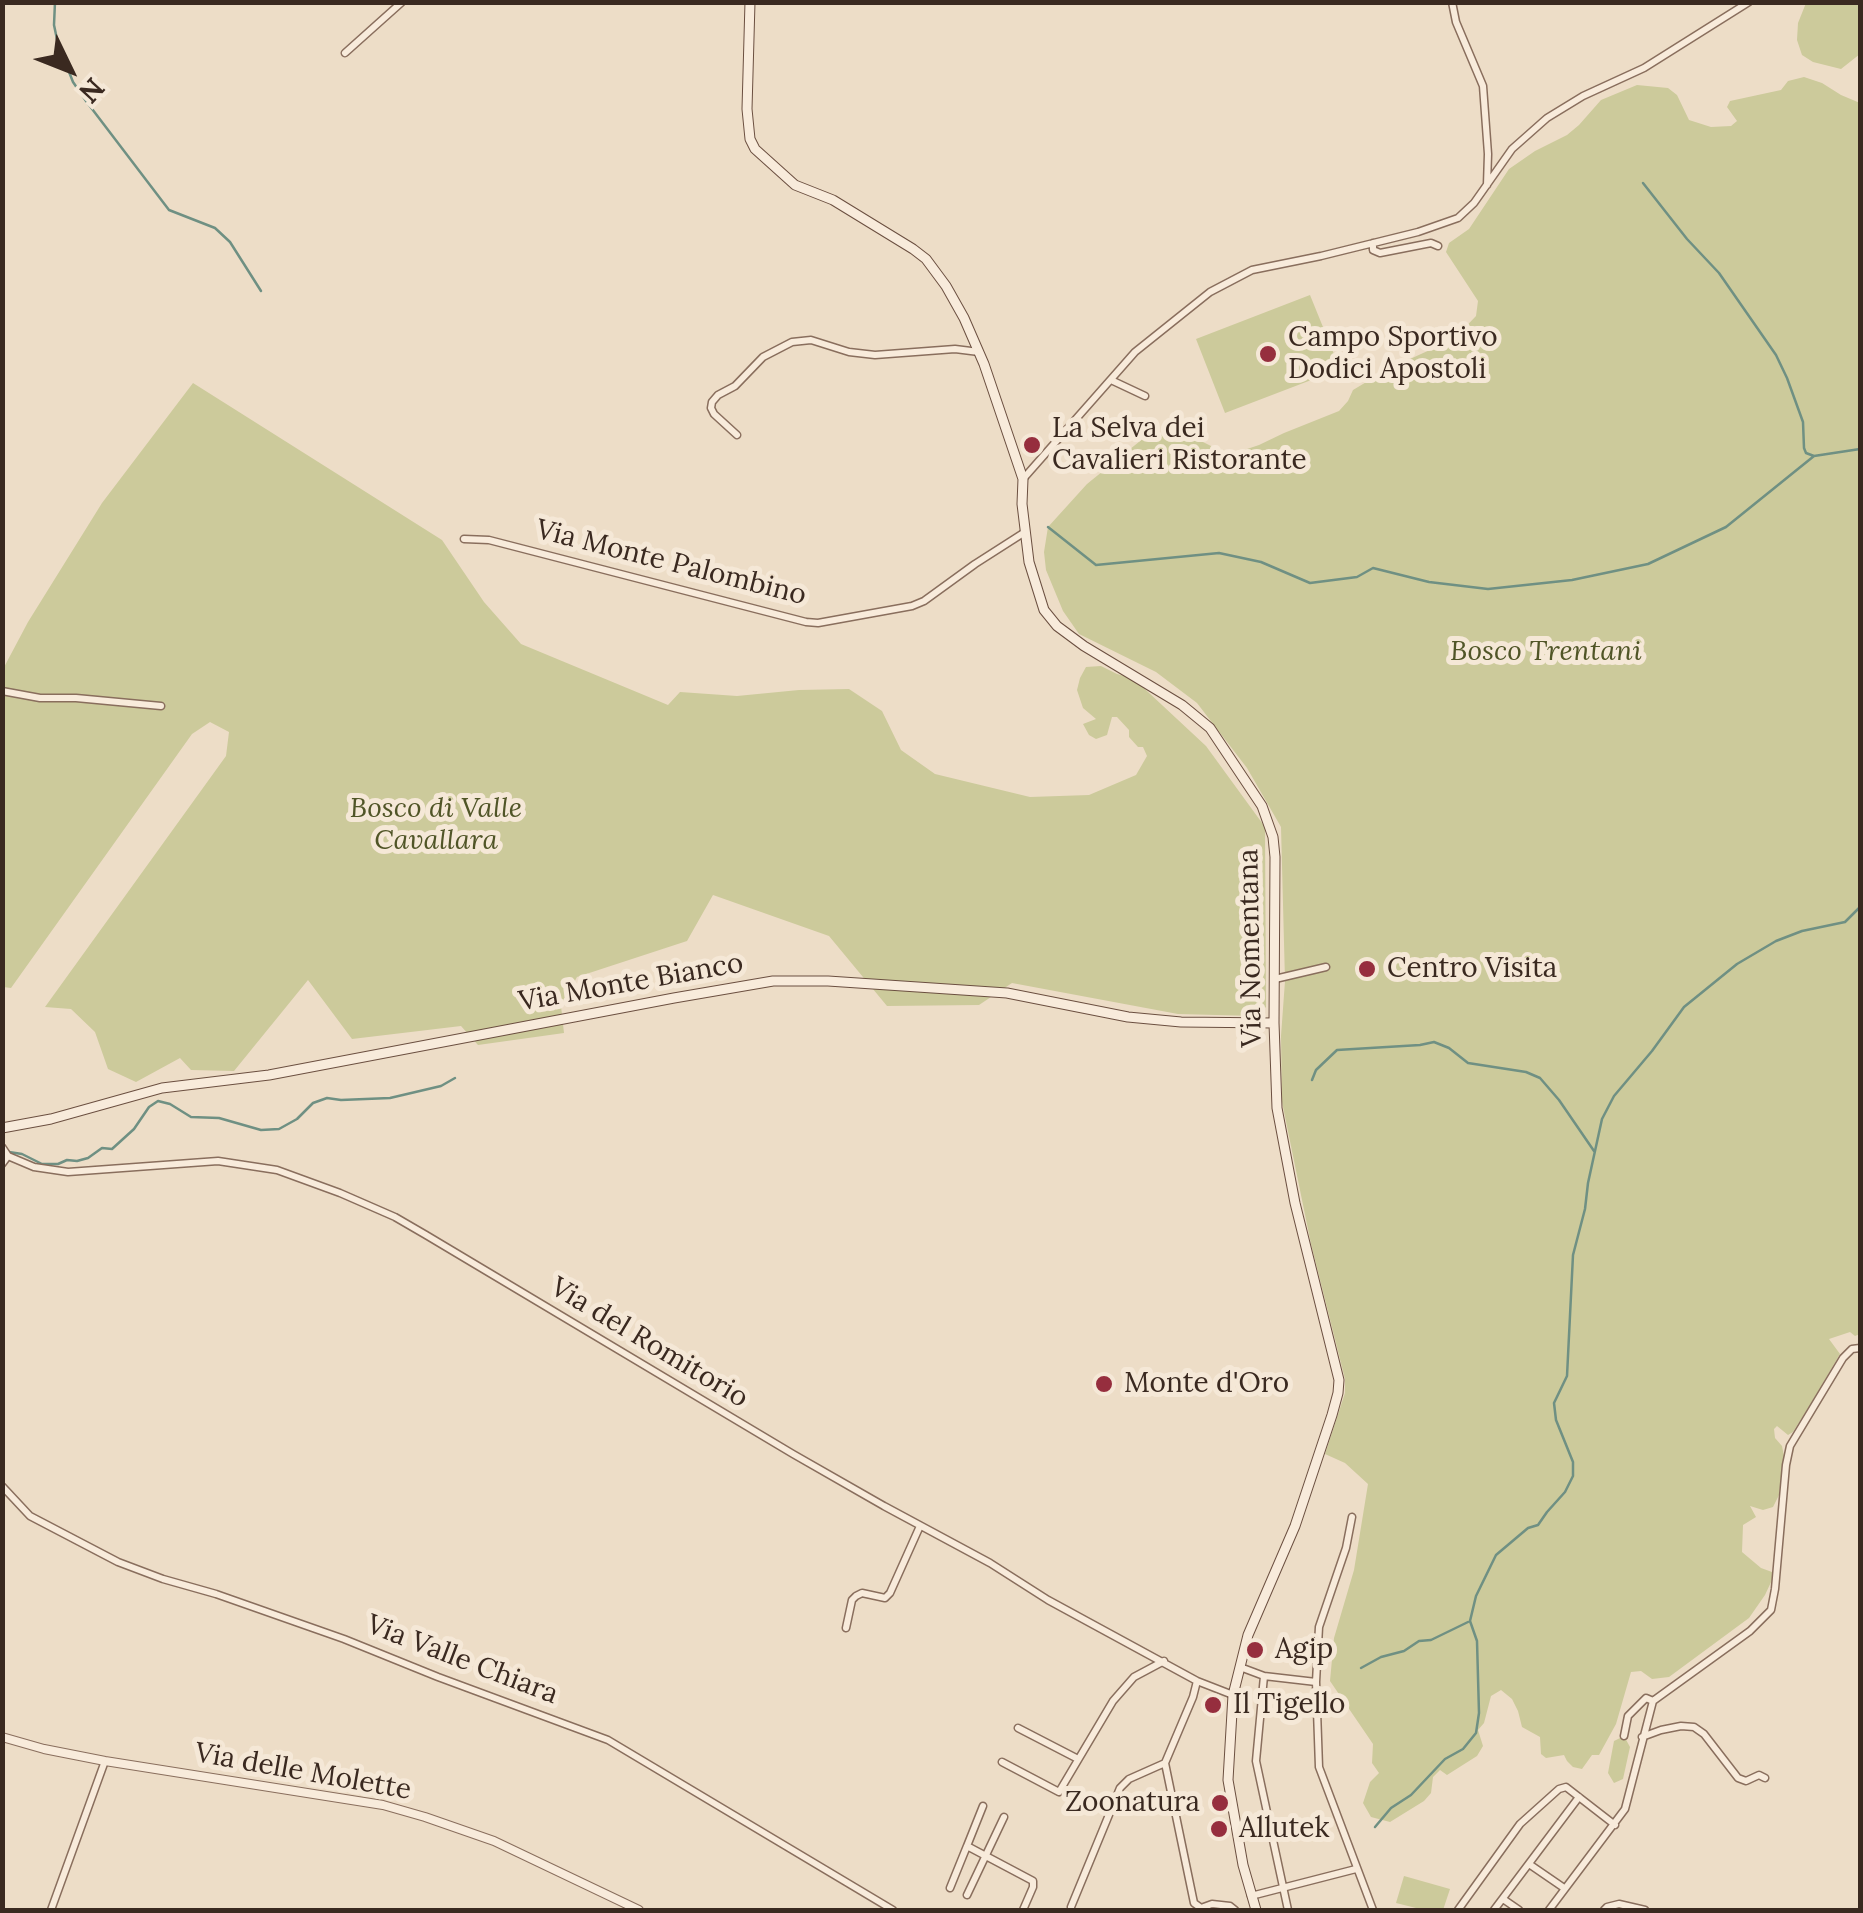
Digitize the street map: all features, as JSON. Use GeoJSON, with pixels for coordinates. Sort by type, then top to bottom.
{"type":"FeatureCollection","features":[{"type":"Feature","properties":{"kind":"main road","name":"Via Nomentana"},"geometry":{"type":"LineString","coordinates":[[750,2],[747,109],[750,139],[756,149],[795,184],[848,208],[914,249],[951,293],[978,352],[1023,478],[1029,562],[1040,602],[1051,619],[1084,646],[1198,716],[1210,728],[1262,806],[1273,837],[1276,1092],[1294,1204],[1337,1370],[1338,1393],[1295,1526],[1248,1636],[1233,1695],[1228,1780],[1243,1866],[1256,1910]]}},
{"type":"Feature","properties":{"kind":"main road","name":"Via Monte Bianco"},"geometry":{"type":"LineString","coordinates":[[2,1128],[51,1119],[162,1088],[268,1075],[784,980],[1008,993],[1128,1017],[1182,1022],[1274,1023]]}},
{"type":"Feature","properties":{"kind":"street"},"geometry":{"type":"LineString","coordinates":[[345,53],[402,2]]}},
{"type":"Feature","properties":{"kind":"street"},"geometry":{"type":"LineString","coordinates":[[1452,2],[1484,92],[1487,186]]}},
{"type":"Feature","properties":{"kind":"street"},"geometry":{"type":"LineString","coordinates":[[1023,478],[1146,343],[1205,295],[1252,270],[1432,229],[1458,218],[1471,207],[1512,149],[1547,118],[1644,68],[1749,2]]}},
{"type":"Feature","properties":{"kind":"street"},"geometry":{"type":"LineString","coordinates":[[1373,243],[1373,250],[1380,253],[1431,243],[1438,246]]}},
{"type":"Feature","properties":{"kind":"street"},"geometry":{"type":"LineString","coordinates":[[737,435],[712,410],[712,402],[763,358],[792,342],[811,340],[849,352],[875,355],[955,349],[978,352]]}},
{"type":"Feature","properties":{"kind":"street"},"geometry":{"type":"LineString","coordinates":[[1111,380],[1145,396]]}},
{"type":"Feature","properties":{"kind":"street","name":"Via Monte Palombino"},"geometry":{"type":"LineString","coordinates":[[464,539],[489,540],[818,622],[924,602],[1025,532]]}},
{"type":"Feature","properties":{"kind":"street"},"geometry":{"type":"LineString","coordinates":[[2,691],[40,698],[161,706]]}},
{"type":"Feature","properties":{"kind":"street"},"geometry":{"type":"LineString","coordinates":[[1275,979],[1326,966]]}},
{"type":"Feature","properties":{"kind":"street"},"geometry":{"type":"LineString","coordinates":[[2,1147],[8,1156],[2,1164]]}},
{"type":"Feature","properties":{"kind":"street","name":"Via del Romitorio"},"geometry":{"type":"LineString","coordinates":[[8,1156],[34,1167],[68,1172],[218,1161],[277,1170],[340,1192],[426,1235],[1076,1615],[1233,1695]]}},
{"type":"Feature","properties":{"kind":"street"},"geometry":{"type":"LineString","coordinates":[[1550,1910],[1625,1809],[1653,1701],[1750,1632],[1770,1610],[1790,1446],[1844,1358],[1852,1349],[1860,1348]]}},
{"type":"Feature","properties":{"kind":"street","name":"Via Valle Chiara"},"geometry":{"type":"LineString","coordinates":[[2,1486],[30,1516],[118,1562],[344,1638],[608,1740],[893,1910]]}},
{"type":"Feature","properties":{"kind":"street"},"geometry":{"type":"LineString","coordinates":[[1352,1517],[1346,1548],[1319,1627],[1316,1682],[1320,1767],[1373,1910]]}},
{"type":"Feature","properties":{"kind":"street"},"geometry":{"type":"LineString","coordinates":[[846,1628],[856,1596],[862,1593],[882,1598],[890,1593],[920,1526]]}},
{"type":"Feature","properties":{"kind":"street"},"geometry":{"type":"LineString","coordinates":[[1002,1762],[1059,1792],[1113,1701],[1134,1676],[1164,1661]]}},
{"type":"Feature","properties":{"kind":"street"},"geometry":{"type":"LineString","coordinates":[[1239,1667],[1264,1676],[1316,1682]]}},
{"type":"Feature","properties":{"kind":"street"},"geometry":{"type":"LineString","coordinates":[[1264,1676],[1256,1761],[1288,1910]]}},
{"type":"Feature","properties":{"kind":"street"},"geometry":{"type":"LineString","coordinates":[[1197,1680],[1166,1763],[1194,1903],[1200,1909],[1212,1904],[1235,1910]]}},
{"type":"Feature","properties":{"kind":"street"},"geometry":{"type":"LineString","coordinates":[[1624,1736],[1628,1716],[1646,1698],[1653,1701]]}},
{"type":"Feature","properties":{"kind":"street"},"geometry":{"type":"LineString","coordinates":[[1642,1737],[1660,1730],[1694,1727],[1738,1778],[1746,1782],[1759,1775],[1765,1778]]}},
{"type":"Feature","properties":{"kind":"street"},"geometry":{"type":"LineString","coordinates":[[1018,1728],[1078,1759]]}},
{"type":"Feature","properties":{"kind":"street","name":"Via delle Molette"},"geometry":{"type":"LineString","coordinates":[[2,1737],[105,1761],[366,1802],[426,1817],[494,1842],[638,1910]]}},
{"type":"Feature","properties":{"kind":"street"},"geometry":{"type":"LineString","coordinates":[[51,1910],[105,1761]]}},
{"type":"Feature","properties":{"kind":"street"},"geometry":{"type":"LineString","coordinates":[[1071,1907],[1120,1788],[1129,1778],[1166,1763]]}},
{"type":"Feature","properties":{"kind":"street"},"geometry":{"type":"LineString","coordinates":[[1458,1910],[1520,1824],[1559,1789],[1566,1787],[1615,1825]]}},
{"type":"Feature","properties":{"kind":"street"},"geometry":{"type":"LineString","coordinates":[[1494,1910],[1578,1796]]}},
{"type":"Feature","properties":{"kind":"street"},"geometry":{"type":"LineString","coordinates":[[950,1888],[982,1806]]}},
{"type":"Feature","properties":{"kind":"street"},"geometry":{"type":"LineString","coordinates":[[967,1895],[1004,1817]]}},
{"type":"Feature","properties":{"kind":"street"},"geometry":{"type":"LineString","coordinates":[[967,1846],[1034,1882],[1022,1910]]}},
{"type":"Feature","properties":{"kind":"street"},"geometry":{"type":"LineString","coordinates":[[1529,1864],[1564,1888]]}},
{"type":"Feature","properties":{"kind":"street"},"geometry":{"type":"LineString","coordinates":[[1252,1896],[1356,1869]]}},
{"type":"Feature","properties":{"kind":"street"},"geometry":{"type":"LineString","coordinates":[[1503,1899],[1519,1910]]}},
{"type":"Feature","properties":{"kind":"street"},"geometry":{"type":"LineString","coordinates":[[1604,1910],[1619,1904],[1645,1910]]}},
{"type":"Feature","properties":{"kind":"green space"},"geometry":{"type":"Polygon","coordinates":[[[1806,3],[1860,3],[1860,54],[1841,69],[1802,55],[1797,40],[1798,23],[1806,3]]]}},
{"type":"Feature","properties":{"kind":"green space","name":"Bosco Trentani"},"geometry":{"type":"Polygon","coordinates":[[[1804,77],[1860,103],[1860,1334],[1850,1332],[1829,1339],[1840,1354],[1810,1405],[1793,1432],[1788,1435],[1777,1426],[1774,1429],[1784,1456],[1779,1495],[1773,1507],[1763,1510],[1750,1506],[1756,1517],[1743,1525],[1742,1552],[1772,1572],[1765,1595],[1749,1618],[1669,1677],[1652,1679],[1641,1671],[1631,1672],[1616,1724],[1599,1755],[1592,1755],[1582,1769],[1573,1767],[1564,1755],[1546,1758],[1541,1754],[1540,1737],[1522,1727],[1512,1699],[1501,1690],[1491,1696],[1484,1723],[1478,1730],[1483,1746],[1477,1756],[1447,1775],[1440,1770],[1433,1777],[1431,1793],[1424,1801],[1390,1822],[1371,1817],[1363,1803],[1370,1782],[1379,1773],[1372,1763],[1373,1744],[1330,1681],[1334,1638],[1354,1570],[1368,1484],[1345,1463],[1325,1454],[1345,1393],[1345,1379],[1311,1244],[1282,1102],[1285,981],[1281,827],[1247,768],[1197,703],[1156,672],[1079,634],[1063,611],[1046,570],[1048,527],[1087,484],[1145,437],[1183,432],[1217,449],[1238,452],[1339,411],[1353,390],[1454,339],[1476,316],[1478,301],[1446,252],[1449,243],[1469,229],[1509,169],[1567,135],[1601,100],[1637,85],[1668,88],[1677,95],[1689,120],[1711,127],[1731,126],[1737,121],[1727,107],[1730,101],[1781,90],[1788,81],[1804,77]]]}},
{"type":"Feature","properties":{"kind":"green space","name":"Campo Sportivo Dodici Apostoli"},"geometry":{"type":"Polygon","coordinates":[[[1310,295],[1340,369],[1225,413],[1196,339],[1310,295]]]}},
{"type":"Feature","properties":{"kind":"green space","name":"Bosco di Valle Cavallara"},"geometry":{"type":"Polygon","coordinates":[[[193,383],[442,540],[484,602],[521,644],[668,705],[680,692],[737,696],[849,689],[882,711],[901,750],[935,774],[1030,797],[1089,795],[1136,775],[1147,756],[1117,717],[1112,717],[1107,735],[1096,739],[1089,735],[1083,724],[1096,719],[1083,708],[1077,690],[1080,678],[1086,667],[1101,666],[1133,678],[1206,746],[1265,827],[1266,1007],[1255,1016],[1178,1014],[1012,983],[979,1005],[887,1006],[829,936],[713,895],[687,941],[577,977],[561,1006],[564,1033],[478,1045],[461,1026],[352,1039],[308,980],[234,1071],[191,1070],[180,1058],[136,1082],[108,1069],[95,1032],[71,1009],[45,1007],[226,756],[229,732],[210,722],[192,734],[11,988],[3,987],[2,671],[102,503],[193,383]]]}},
{"type":"Feature","properties":{"kind":"green space"},"geometry":{"type":"Polygon","coordinates":[[[1624,1736],[1630,1747],[1623,1779],[1614,1783],[1608,1773],[1614,1741],[1624,1736]]]}},
{"type":"Feature","properties":{"kind":"green space"},"geometry":{"type":"Polygon","coordinates":[[[1404,1876],[1450,1889],[1443,1910],[1396,1903],[1404,1876]]]}},
{"type":"Feature","properties":{"kind":"waterway"},"geometry":{"type":"LineString","coordinates":[[55,2],[58,44],[73,82],[86,101],[169,210],[215,228],[230,242],[261,291]]}},
{"type":"Feature","properties":{"kind":"waterway"},"geometry":{"type":"LineString","coordinates":[[1643,183],[1719,273],[1776,355],[1803,422],[1806,453],[1814,456],[1860,449]]}},
{"type":"Feature","properties":{"kind":"waterway"},"geometry":{"type":"LineString","coordinates":[[1048,527],[1096,565],[1219,553],[1261,562],[1310,583],[1357,577],[1373,568],[1429,582],[1488,589],[1572,580],[1648,564],[1726,527],[1814,456]]}},
{"type":"Feature","properties":{"kind":"waterway"},"geometry":{"type":"LineString","coordinates":[[1375,1827],[1391,1808],[1411,1795],[1476,1733],[1477,1641],[1470,1621],[1476,1596],[1496,1555],[1528,1528],[1538,1525],[1573,1476],[1573,1462],[1556,1420],[1554,1403],[1567,1376],[1573,1255],[1602,1119],[1614,1096],[1684,1007],[1737,964],[1776,941],[1845,922],[1860,907]]}},
{"type":"Feature","properties":{"kind":"waterway"},"geometry":{"type":"LineString","coordinates":[[1312,1080],[1316,1070],[1337,1050],[1434,1042],[1468,1063],[1526,1072],[1540,1078],[1594,1151]]}},
{"type":"Feature","properties":{"kind":"waterway"},"geometry":{"type":"LineString","coordinates":[[9,1152],[42,1164],[88,1158],[102,1148],[112,1149],[158,1101],[191,1117],[219,1118],[261,1130],[279,1129],[313,1103],[327,1098],[390,1098],[441,1086],[455,1078]]}},
{"type":"Feature","properties":{"kind":"waterway"},"geometry":{"type":"LineString","coordinates":[[1361,1668],[1468,1622]]}},
{"type":"Feature","properties":{"kind":"place","name":"Campo Sportivo Dodici Apostoli"},"geometry":{"type":"Point","coordinates":[1268,354]}},
{"type":"Feature","properties":{"kind":"place","name":"La Selva dei Cavalieri Ristorante"},"geometry":{"type":"Point","coordinates":[1032,445]}},
{"type":"Feature","properties":{"kind":"place","name":"Centro Visita"},"geometry":{"type":"Point","coordinates":[1367,969]}},
{"type":"Feature","properties":{"kind":"place","name":"Monte d'Oro"},"geometry":{"type":"Point","coordinates":[1104,1384]}},
{"type":"Feature","properties":{"kind":"place","name":"Agip"},"geometry":{"type":"Point","coordinates":[1255,1650]}},
{"type":"Feature","properties":{"kind":"place","name":"Il Tigello"},"geometry":{"type":"Point","coordinates":[1213,1705]}},
{"type":"Feature","properties":{"kind":"place","name":"Zoonatura"},"geometry":{"type":"Point","coordinates":[1220,1803]}},
{"type":"Feature","properties":{"kind":"place","name":"Allutek"},"geometry":{"type":"Point","coordinates":[1219,1829]}}]}
